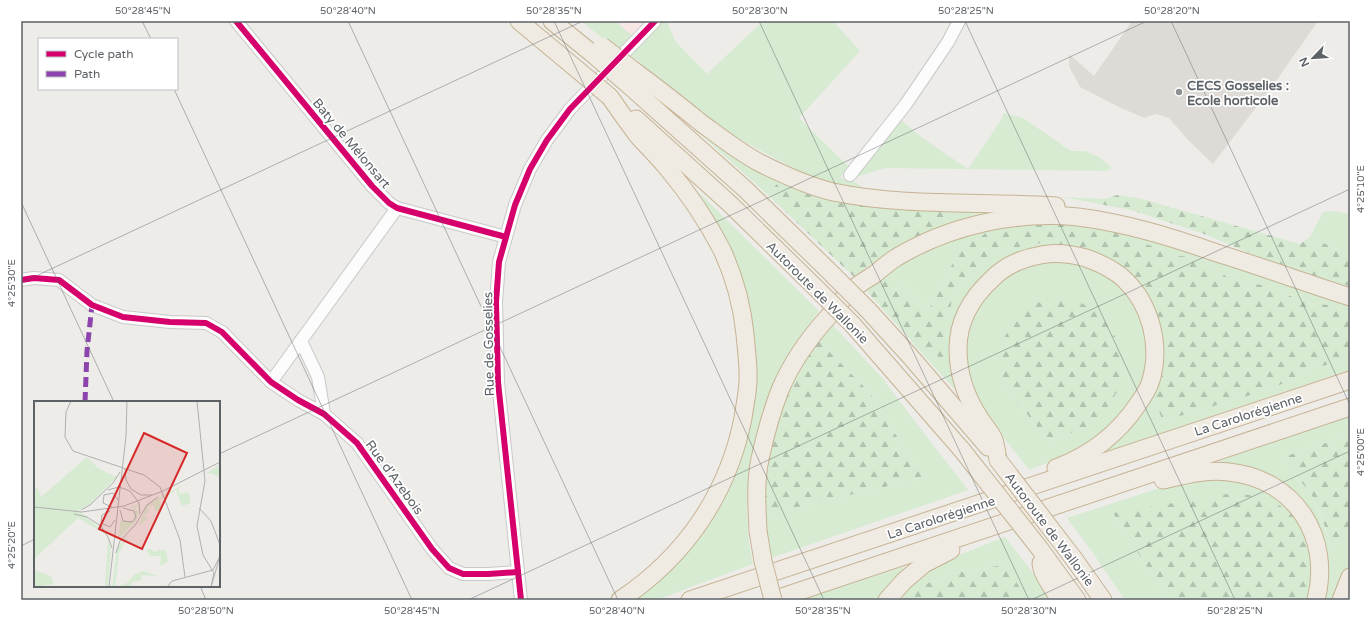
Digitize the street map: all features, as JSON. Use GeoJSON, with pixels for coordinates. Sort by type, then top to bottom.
{"type":"FeatureCollection","features":[{"type":"Feature","properties":{"kind":"highway","name":"Autoroute de Wallonie"},"geometry":{"type":"LineString","coordinates":[[519,21],[580,71],[671,150],[730,204],[853,325],[962,450],[1040,549],[1047,568],[1077,600]]}},
{"type":"Feature","properties":{"kind":"highway"},"geometry":{"type":"LineString","coordinates":[[552,21],[598,51]]}},
{"type":"Feature","properties":{"kind":"highway"},"geometry":{"type":"LineString","coordinates":[[567,21],[598,51],[628,76],[759,162],[798,180],[832,191],[876,199],[938,203],[1017,204],[1077,208],[1108,213],[1124,224]]}},
{"type":"Feature","properties":{"kind":"highway","name":"Autoroute de Wallonie"},"geometry":{"type":"LineString","coordinates":[[628,76],[868,310],[989,441],[998,460],[1074,559],[1103,600]]}},
{"type":"Feature","properties":{"kind":"highway"},"geometry":{"type":"LineString","coordinates":[[610,97],[639,136],[668,168],[690,197],[722,251],[742,311],[748,374],[740,435],[731,462],[719,490],[706,514],[689,538],[669,560],[650,578],[620,600]]}},
{"type":"Feature","properties":{"kind":"highway"},"geometry":{"type":"LineString","coordinates":[[773,600],[762,561],[758,531],[757,498],[759,462],[768,425],[781,389],[795,361],[814,332],[850,291],[896,258],[920,245],[945,234],[977,224],[1010,218],[1044,216],[1076,217],[1124,224],[1186,242],[1350,297]]}},
{"type":"Feature","properties":{"kind":"highway"},"geometry":{"type":"LineString","coordinates":[[989,441],[966,392],[959,371],[958,348],[961,325],[968,308],[981,288],[998,273],[1015,263],[1050,253],[1066,253],[1097,262],[1125,280],[1139,297],[1150,320],[1155,342],[1155,362],[1151,382],[1130,416],[1101,445],[1040,474],[1004,496]]}},
{"type":"Feature","properties":{"kind":"highway","name":"La Carolorégienne"},"geometry":{"type":"LineString","coordinates":[[690,600],[1350,380]]}},
{"type":"Feature","properties":{"kind":"highway","name":"La Carolorégienne"},"geometry":{"type":"LineString","coordinates":[[773,600],[1350,407]]}},
{"type":"Feature","properties":{"kind":"highway"},"geometry":{"type":"LineString","coordinates":[[1115,485],[1162,480],[1185,474],[1211,471],[1230,472],[1250,476],[1270,483],[1298,506],[1310,525],[1314,535],[1320,564],[1319,587],[1316,600]]}},
{"type":"Feature","properties":{"kind":"highway"},"geometry":{"type":"LineString","coordinates":[[888,600],[904,581],[924,564],[994,527]]}},
{"type":"Feature","properties":{"kind":"highway"},"geometry":{"type":"LineString","coordinates":[[1047,568],[1059,600]]}},
{"type":"Feature","properties":{"kind":"highway"},"geometry":{"type":"LineString","coordinates":[[1340,600],[1350,577]]}},
{"type":"Feature","properties":{"kind":"highway"},"geometry":{"type":"LineString","coordinates":[[1094,586],[1111,600]]}},
{"type":"Feature","properties":{"kind":"street","name":"Baty de Mélonsart"},"geometry":{"type":"LineString","coordinates":[[236,21],[372,186],[389,203],[396,208],[506,236]]}},
{"type":"Feature","properties":{"kind":"street","name":"Rue de Gosselies"},"geometry":{"type":"LineString","coordinates":[[521,598],[498,375],[496,302],[499,262],[515,205],[530,168],[546,140],[570,109],[655,21]]}},
{"type":"Feature","properties":{"kind":"street"},"geometry":{"type":"LineString","coordinates":[[850,175],[906,104],[948,42],[959,21]]}},
{"type":"Feature","properties":{"kind":"street"},"geometry":{"type":"LineString","coordinates":[[271,382],[396,208]]}},
{"type":"Feature","properties":{"kind":"street","name":"Rue d'Azebois"},"geometry":{"type":"LineString","coordinates":[[21,280],[34,278],[59,280],[92,305],[123,317],[170,322],[206,323],[222,332],[271,382],[298,400],[324,414],[357,443],[432,549],[449,568],[463,574],[518,572]]}},
{"type":"Feature","properties":{"kind":"street"},"geometry":{"type":"LineString","coordinates":[[300,341],[318,377],[324,414]]}},
{"type":"Feature","properties":{"kind":"shaded area"},"geometry":{"type":"Polygon","coordinates":[[[615,21],[654,21],[635,38],[615,21]]]}},
{"type":"Feature","properties":{"kind":"shaded area","name":"CECS Gosselies : Ecole horticole"},"geometry":{"type":"Polygon","coordinates":[[[1132,21],[1318,21],[1274,84],[1213,164],[1188,140],[1169,118],[1156,114],[1144,118],[1080,87],[1069,66],[1069,54],[1094,76],[1132,21]]]}},
{"type":"Feature","properties":{"kind":"green space"},"geometry":{"type":"Polygon","coordinates":[[[581,21],[615,21],[635,38],[621,50],[605,40],[581,21]]]}},
{"type":"Feature","properties":{"kind":"green space"},"geometry":{"type":"Polygon","coordinates":[[[658,21],[667,21],[675,41],[707,74],[763,21],[833,21],[860,51],[799,118],[848,166],[840,178],[850,179],[865,189],[812,178],[704,120],[648,78],[639,61],[627,54],[658,21]]]}},
{"type":"Feature","properties":{"kind":"green space"},"geometry":{"type":"Polygon","coordinates":[[[673,109],[781,179],[768,195],[673,109]]]}},
{"type":"Feature","properties":{"kind":"green space"},"geometry":{"type":"Polygon","coordinates":[[[1004,113],[1023,118],[1071,151],[1085,151],[1099,157],[1112,168],[1106,171],[885,168],[853,178],[901,120],[921,137],[968,169],[1001,120],[1004,113]]]}},
{"type":"Feature","properties":{"kind":"green space"},"geometry":{"type":"Polygon","coordinates":[[[673,167],[819,311],[801,336],[786,361],[762,415],[750,472],[747,502],[748,533],[753,564],[656,600],[627,600],[653,580],[735,461],[744,301],[673,167]]]}},
{"type":"Feature","properties":{"kind":"green space"},"geometry":{"type":"Polygon","coordinates":[[[781,179],[940,209],[948,224],[899,247],[854,277],[768,195],[781,179]]]}},
{"type":"Feature","properties":{"kind":"green space"},"geometry":{"type":"Polygon","coordinates":[[[1117,195],[1138,198],[1300,244],[1310,237],[1341,251],[1350,252],[1350,286],[1310,277],[1207,235],[1131,210],[1062,197],[1105,199],[1117,195]]]}},
{"type":"Feature","properties":{"kind":"green space"},"geometry":{"type":"Polygon","coordinates":[[[940,209],[1006,209],[975,215],[948,224],[940,209]]]}},
{"type":"Feature","properties":{"kind":"green space"},"geometry":{"type":"Polygon","coordinates":[[[1333,211],[1350,214],[1350,252],[1341,251],[1310,237],[1323,212],[1333,211]]]}},
{"type":"Feature","properties":{"kind":"green space"},"geometry":{"type":"Polygon","coordinates":[[[1050,221],[1108,227],[1172,255],[1200,258],[1230,279],[1278,288],[1298,301],[1335,306],[1350,314],[1350,358],[1343,362],[1310,368],[1290,381],[1261,392],[1163,421],[1151,393],[1144,298],[1045,242],[998,252],[971,271],[952,299],[944,358],[921,352],[864,288],[879,276],[897,280],[928,311],[960,248],[981,237],[991,228],[1050,221]]]}},
{"type":"Feature","properties":{"kind":"green space"},"geometry":{"type":"Polygon","coordinates":[[[1108,227],[1145,236],[1350,305],[1350,314],[1335,306],[1298,301],[1278,288],[1230,279],[1200,258],[1172,255],[1108,227]]]}},
{"type":"Feature","properties":{"kind":"green space"},"geometry":{"type":"Polygon","coordinates":[[[991,228],[981,237],[960,248],[928,311],[897,280],[879,276],[932,245],[991,228]]]}},
{"type":"Feature","properties":{"kind":"green space"},"geometry":{"type":"Polygon","coordinates":[[[1045,242],[1060,250],[1040,251],[962,311],[967,403],[921,352],[944,358],[952,299],[971,271],[998,252],[1045,242]]]}},
{"type":"Feature","properties":{"kind":"green space"},"geometry":{"type":"Polygon","coordinates":[[[1044,262],[1065,262],[1090,268],[1101,273],[1121,287],[1136,305],[1143,320],[1147,346],[1147,358],[1144,378],[1136,397],[1126,410],[1101,436],[1075,451],[1029,470],[996,428],[978,401],[970,381],[966,362],[966,342],[971,323],[979,305],[991,290],[1007,277],[1026,267],[1044,262]],[[1000,381],[1049,441],[1088,427],[1000,381]]]}},
{"type":"Feature","properties":{"kind":"green space"},"geometry":{"type":"Polygon","coordinates":[[[1056,299],[1080,302],[1100,315],[1117,339],[1121,367],[1119,388],[1103,416],[1088,427],[1049,441],[1000,381],[1002,342],[1016,316],[1036,303],[1056,299]]]}},
{"type":"Feature","properties":{"kind":"green space"},"geometry":{"type":"Polygon","coordinates":[[[830,322],[883,379],[968,490],[771,558],[763,515],[923,478],[869,392],[817,339],[830,322]]]}},
{"type":"Feature","properties":{"kind":"green space"},"geometry":{"type":"Polygon","coordinates":[[[817,339],[869,392],[923,478],[763,515],[767,461],[787,392],[817,339]]]}},
{"type":"Feature","properties":{"kind":"green space"},"geometry":{"type":"Polygon","coordinates":[[[1350,358],[1350,370],[1108,451],[1107,446],[1151,393],[1163,421],[1261,392],[1290,381],[1310,368],[1343,362],[1350,358]]]}},
{"type":"Feature","properties":{"kind":"green space"},"geometry":{"type":"Polygon","coordinates":[[[1350,416],[1350,435],[1280,458],[1311,493],[1332,547],[1350,530],[1350,563],[1334,600],[1320,600],[1306,508],[1207,466],[1267,443],[1350,416]]]}},
{"type":"Feature","properties":{"kind":"green space"},"geometry":{"type":"Polygon","coordinates":[[[1350,435],[1350,530],[1332,547],[1311,493],[1280,458],[1350,435]]]}},
{"type":"Feature","properties":{"kind":"green space"},"geometry":{"type":"Polygon","coordinates":[[[1201,478],[1228,478],[1271,491],[1299,516],[1113,513],[1168,600],[1125,600],[1067,518],[1166,486],[1201,478]]]}},
{"type":"Feature","properties":{"kind":"green space"},"geometry":{"type":"Polygon","coordinates":[[[1233,493],[1264,497],[1299,516],[1314,551],[1310,600],[1168,600],[1113,513],[1233,493]]]}},
{"type":"Feature","properties":{"kind":"green space"},"geometry":{"type":"Polygon","coordinates":[[[1005,537],[1043,586],[1049,600],[1027,600],[1005,565],[951,574],[930,582],[901,600],[895,600],[921,574],[946,560],[1005,537]]]}},
{"type":"Feature","properties":{"kind":"green space"},"geometry":{"type":"Polygon","coordinates":[[[1006,565],[1027,600],[901,600],[930,582],[951,574],[1006,565]]]}},
{"type":"Feature","properties":{"kind":"green space"},"geometry":{"type":"Polygon","coordinates":[[[903,567],[904,571],[880,600],[802,600],[903,567]]]}},
{"type":"Feature","properties":{"kind":"marked path"},"geometry":{"type":"LineString","coordinates":[[85,401],[87,351],[92,305]]}},
{"type":"Feature","properties":{"kind":"cycle path"},"geometry":{"type":"LineString","coordinates":[[236,21],[372,186],[389,203],[397,208],[506,237]]}},
{"type":"Feature","properties":{"kind":"cycle path"},"geometry":{"type":"LineString","coordinates":[[521,600],[498,382],[496,302],[499,262],[515,205],[530,169],[547,140],[570,109],[655,21]]}},
{"type":"Feature","properties":{"kind":"cycle path"},"geometry":{"type":"LineString","coordinates":[[21,280],[34,278],[59,280],[92,305],[123,317],[170,322],[206,323],[222,332],[271,382],[298,400],[324,414],[357,443],[432,549],[449,568],[463,574],[518,572]]}},
{"type":"Feature","properties":{"kind":"place","name":"CECS Gosselies : Ecole horticole"},"geometry":{"type":"Point","coordinates":[1179,92]}}]}
